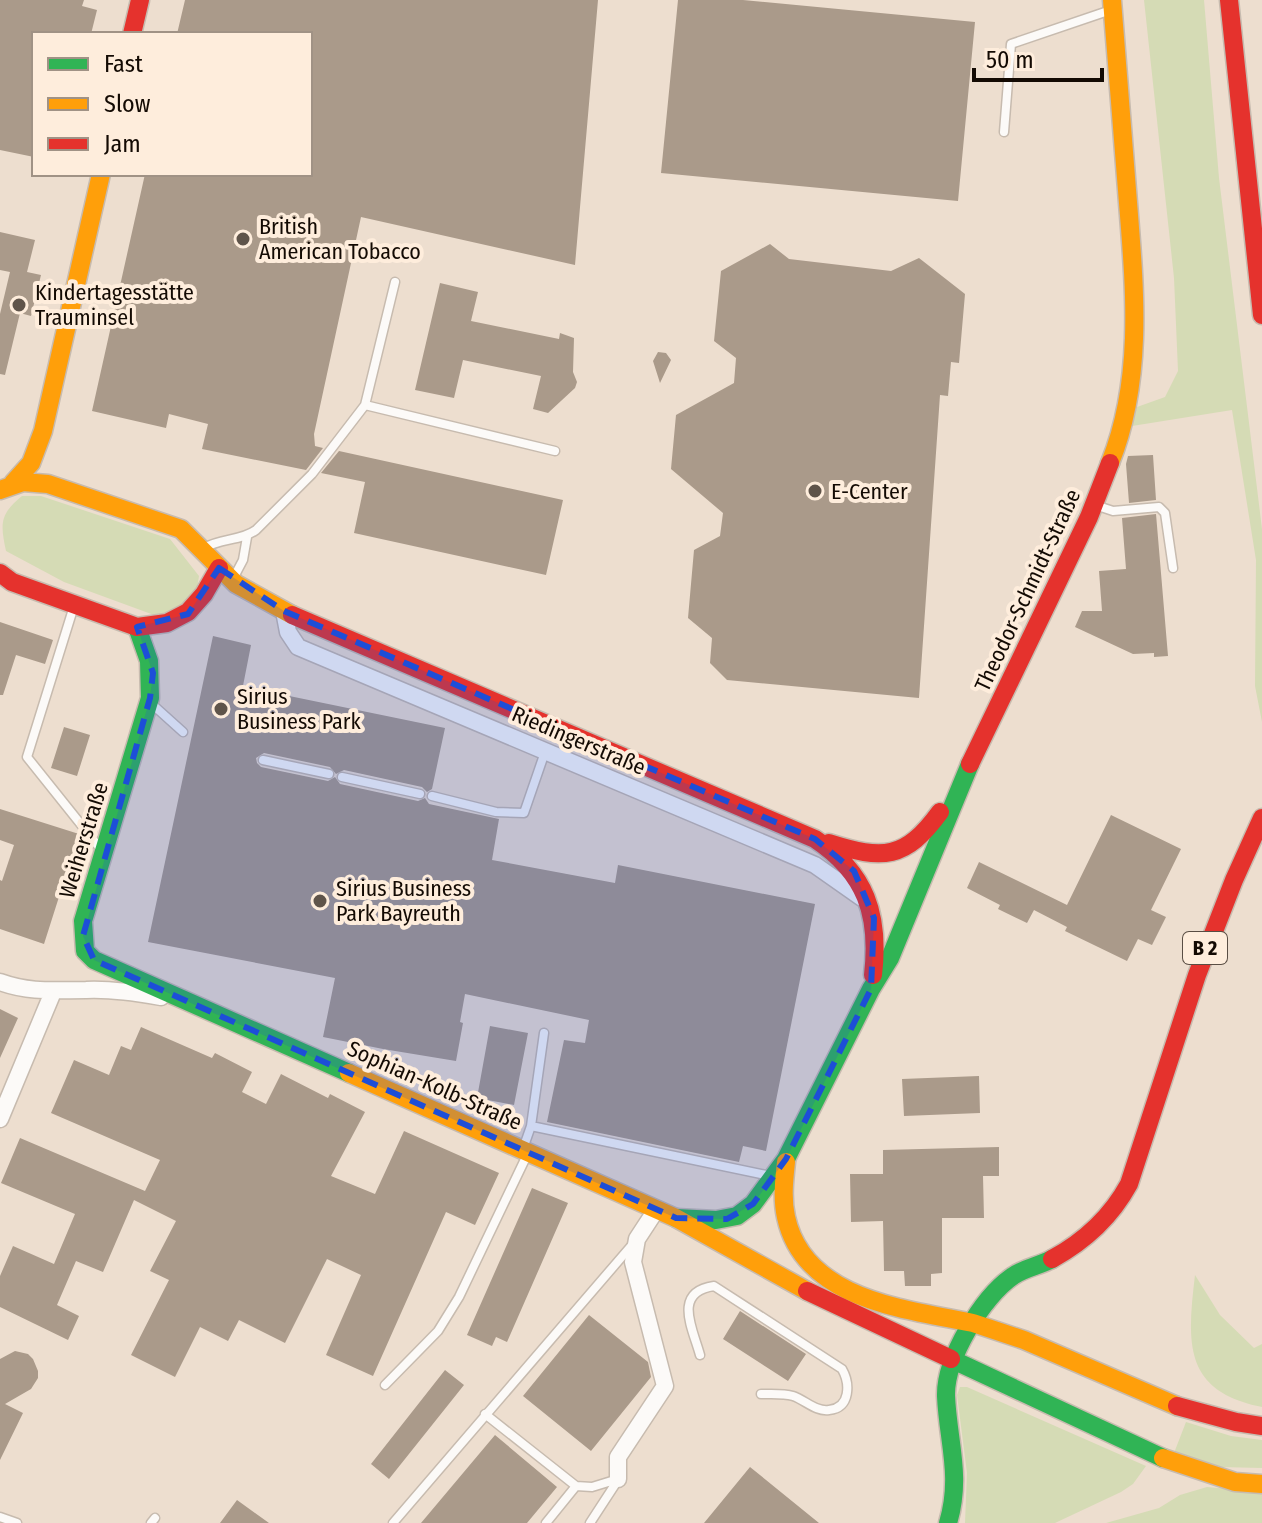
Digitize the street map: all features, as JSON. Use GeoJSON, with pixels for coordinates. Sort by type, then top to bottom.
{"type":"FeatureCollection","features":[{"type":"Feature","properties":{"kind":"main road"},"geometry":{"type":"LineString","coordinates":[[132,32],[140,0]]}},
{"type":"Feature","properties":{"kind":"main road"},"geometry":{"type":"LineString","coordinates":[[1229,0],[1262,315]]}},
{"type":"Feature","properties":{"kind":"main road","name":"Theodor-Schmidt-Straße"},"geometry":{"type":"LineString","coordinates":[[676,1218],[716,1220],[737,1216],[753,1204],[786,1159],[871,989],[890,958],[964,775],[1095,505],[1126,407],[1134,350],[1134,281],[1112,4]]}},
{"type":"Feature","properties":{"kind":"main road"},"geometry":{"type":"LineString","coordinates":[[4,482],[43,431],[101,176]]}},
{"type":"Feature","properties":{"kind":"main road"},"geometry":{"type":"LineString","coordinates":[[43,431],[52,467],[78,493]]}},
{"type":"Feature","properties":{"kind":"main road","name":"Riedingerstraße"},"geometry":{"type":"LineString","coordinates":[[4,482],[39,482],[181,529],[194,537],[226,575],[245,591],[284,611],[815,839],[840,854],[854,871],[871,906],[877,957],[871,989]]}},
{"type":"Feature","properties":{"kind":"main road"},"geometry":{"type":"LineString","coordinates":[[0,573],[12,582],[137,627],[157,627],[188,614],[226,575]]}},
{"type":"Feature","properties":{"kind":"main road","name":"Weiherstraße"},"geometry":{"type":"LineString","coordinates":[[137,627],[153,673],[149,702],[83,921],[85,951],[94,960],[194,1003]]}},
{"type":"Feature","properties":{"kind":"main road"},"geometry":{"type":"LineString","coordinates":[[815,839],[867,855],[884,856],[901,851],[928,830],[964,775]]}},
{"type":"Feature","properties":{"kind":"main road","name":"B 2"},"geometry":{"type":"LineString","coordinates":[[948,1523],[956,1483],[946,1399],[946,1376],[951,1359],[973,1323],[1010,1278],[1047,1262],[1074,1245],[1096,1229],[1113,1209],[1134,1172],[1160,1083],[1209,939],[1262,818]]}},
{"type":"Feature","properties":{"kind":"main road","name":"Sophian-Kolb-Straße"},"geometry":{"type":"LineString","coordinates":[[194,1003],[676,1218]]}},
{"type":"Feature","properties":{"kind":"main road"},"geometry":{"type":"LineString","coordinates":[[786,1159],[783,1200],[786,1222],[794,1242],[805,1259],[851,1294],[874,1302],[973,1323],[1024,1340],[1177,1406],[1262,1426]]}},
{"type":"Feature","properties":{"kind":"main road"},"geometry":{"type":"LineString","coordinates":[[676,1218],[795,1285],[1163,1458],[1235,1482],[1262,1484]]}},
{"type":"Feature","properties":{"kind":"street","name":"Riedingerstraße"},"geometry":{"type":"LineString","coordinates":[[284,611],[288,632],[298,647],[815,865],[871,906]]}},
{"type":"Feature","properties":{"kind":"street"},"geometry":{"type":"LineString","coordinates":[[0,982],[25,990],[133,992],[194,1003]]}},
{"type":"Feature","properties":{"kind":"street"},"geometry":{"type":"LineString","coordinates":[[0,1119],[53,992]]}},
{"type":"Feature","properties":{"kind":"street"},"geometry":{"type":"LineString","coordinates":[[618,1479],[618,1457],[665,1386],[633,1262],[637,1239],[656,1210]]}},
{"type":"Feature","properties":{"kind":"lane"},"geometry":{"type":"LineString","coordinates":[[1004,132],[1011,44],[1112,4]]}},
{"type":"Feature","properties":{"kind":"lane"},"geometry":{"type":"LineString","coordinates":[[226,575],[243,560],[247,537],[312,474],[365,405],[395,282]]}},
{"type":"Feature","properties":{"kind":"lane"},"geometry":{"type":"LineString","coordinates":[[365,405],[555,451]]}},
{"type":"Feature","properties":{"kind":"lane"},"geometry":{"type":"LineString","coordinates":[[1095,505],[1113,511],[1159,507],[1165,513],[1173,568]]}},
{"type":"Feature","properties":{"kind":"lane"},"geometry":{"type":"LineString","coordinates":[[203,548],[217,540],[247,537]]}},
{"type":"Feature","properties":{"kind":"lane"},"geometry":{"type":"LineString","coordinates":[[74,605],[27,757],[104,853]]}},
{"type":"Feature","properties":{"kind":"lane"},"geometry":{"type":"LineString","coordinates":[[149,702],[183,732]]}},
{"type":"Feature","properties":{"kind":"lane"},"geometry":{"type":"LineString","coordinates":[[432,796],[496,812],[524,813],[545,752]]}},
{"type":"Feature","properties":{"kind":"lane"},"geometry":{"type":"LineString","coordinates":[[263,760],[329,774]]}},
{"type":"Feature","properties":{"kind":"lane"},"geometry":{"type":"LineString","coordinates":[[342,777],[420,794]]}},
{"type":"Feature","properties":{"kind":"lane"},"geometry":{"type":"LineString","coordinates":[[385,1385],[419,1352],[459,1297],[526,1152],[544,1033]]}},
{"type":"Feature","properties":{"kind":"lane"},"geometry":{"type":"LineString","coordinates":[[531,1126],[774,1177]]}},
{"type":"Feature","properties":{"kind":"lane"},"geometry":{"type":"LineString","coordinates":[[393,1523],[637,1239]]}},
{"type":"Feature","properties":{"kind":"lane"},"geometry":{"type":"LineString","coordinates":[[700,1355],[689,1316],[689,1303],[696,1293],[714,1286],[838,1367],[843,1371],[848,1385],[844,1400],[830,1410],[823,1410],[793,1396],[761,1394]]}},
{"type":"Feature","properties":{"kind":"lane"},"geometry":{"type":"LineString","coordinates":[[485,1414],[576,1486],[592,1487],[618,1479]]}},
{"type":"Feature","properties":{"kind":"lane"},"geometry":{"type":"LineString","coordinates":[[590,1523],[618,1479]]}},
{"type":"Feature","properties":{"kind":"lane"},"geometry":{"type":"LineString","coordinates":[[546,1523],[576,1486]]}},
{"type":"Feature","properties":{"kind":"lane"},"geometry":{"type":"LineString","coordinates":[[0,1517],[17,1523]]}},
{"type":"Feature","properties":{"kind":"highlighted area"},"geometry":{"type":"Polygon","coordinates":[[[219,568],[284,611],[815,839],[854,871],[874,918],[871,989],[786,1159],[753,1204],[727,1219],[676,1218],[656,1210],[94,960],[83,936],[150,698],[153,673],[137,627],[188,614],[219,568]]]}},
{"type":"Feature","properties":{"kind":"green space"},"geometry":{"type":"Polygon","coordinates":[[[1144,0],[1204,0],[1219,178],[1262,529],[1262,722],[1255,686],[1256,560],[1232,410],[1132,426],[1137,407],[1165,397],[1178,371],[1174,278],[1144,0]]]}},
{"type":"Feature","properties":{"kind":"green space"},"geometry":{"type":"Polygon","coordinates":[[[22,496],[41,496],[170,539],[199,576],[196,595],[185,612],[154,615],[64,582],[6,551],[4,520],[9,508],[22,496]]]}},
{"type":"Feature","properties":{"kind":"green space"},"geometry":{"type":"Polygon","coordinates":[[[1195,1275],[1220,1315],[1254,1348],[1262,1344],[1262,1407],[1236,1400],[1217,1389],[1204,1376],[1192,1342],[1195,1275]]]}},
{"type":"Feature","properties":{"kind":"green space"},"geometry":{"type":"Polygon","coordinates":[[[960,1387],[967,1387],[1146,1466],[1133,1484],[1121,1492],[1055,1523],[965,1523],[967,1473],[957,1395],[960,1387]]]}},
{"type":"Feature","properties":{"kind":"green space"},"geometry":{"type":"Polygon","coordinates":[[[1186,1422],[1231,1436],[1262,1440],[1262,1468],[1219,1467],[1174,1453],[1186,1422]]]}},
{"type":"Feature","properties":{"kind":"green space"},"geometry":{"type":"Polygon","coordinates":[[[1207,1487],[1262,1492],[1262,1523],[1106,1523],[1159,1508],[1180,1495],[1207,1487]]]}},
{"type":"Feature","properties":{"kind":"building"},"geometry":{"type":"Polygon","coordinates":[[[0,0],[84,0],[82,6],[97,10],[92,32],[32,32],[32,157],[0,150],[0,0]]]}},
{"type":"Feature","properties":{"kind":"building"},"geometry":{"type":"Polygon","coordinates":[[[185,0],[598,0],[575,265],[361,217],[314,434],[315,446],[323,448],[306,470],[202,449],[208,424],[169,414],[166,428],[92,411],[145,176],[312,176],[312,32],[177,32],[185,0]]]}},
{"type":"Feature","properties":{"kind":"building"},"geometry":{"type":"Polygon","coordinates":[[[678,0],[743,0],[975,22],[958,201],[661,173],[678,0]]]}},
{"type":"Feature","properties":{"kind":"building"},"geometry":{"type":"Polygon","coordinates":[[[0,232],[35,240],[27,272],[41,275],[31,316],[20,313],[5,375],[0,374],[0,314],[10,272],[0,270],[0,232]]]}},
{"type":"Feature","properties":{"kind":"building","name":"E-Center"},"geometry":{"type":"Polygon","coordinates":[[[770,244],[789,259],[891,271],[919,258],[965,294],[959,363],[951,362],[948,396],[940,395],[919,698],[727,680],[710,663],[712,638],[688,618],[694,550],[720,536],[723,513],[671,469],[676,415],[734,383],[736,358],[714,341],[721,271],[770,244]]]}},
{"type":"Feature","properties":{"kind":"building"},"geometry":{"type":"Polygon","coordinates":[[[440,283],[478,292],[471,321],[559,339],[560,333],[574,338],[575,388],[548,413],[533,409],[541,376],[463,360],[454,398],[415,390],[440,283]]]}},
{"type":"Feature","properties":{"kind":"building"},"geometry":{"type":"Polygon","coordinates":[[[658,352],[666,353],[671,360],[660,383],[653,361],[658,352]]]}},
{"type":"Feature","properties":{"kind":"building"},"geometry":{"type":"Polygon","coordinates":[[[339,451],[563,500],[546,575],[354,533],[365,482],[321,473],[339,451]]]}},
{"type":"Feature","properties":{"kind":"building"},"geometry":{"type":"Polygon","coordinates":[[[1153,455],[1156,500],[1129,503],[1128,456],[1153,455]]]}},
{"type":"Feature","properties":{"kind":"building"},"geometry":{"type":"Polygon","coordinates":[[[1156,514],[1168,656],[1154,657],[1154,653],[1133,654],[1075,627],[1082,611],[1102,611],[1099,571],[1126,569],[1122,518],[1156,514]]]}},
{"type":"Feature","properties":{"kind":"building"},"geometry":{"type":"Polygon","coordinates":[[[0,622],[53,640],[45,664],[16,655],[3,695],[0,695],[0,622]]]}},
{"type":"Feature","properties":{"kind":"building"},"geometry":{"type":"Polygon","coordinates":[[[213,636],[251,645],[241,696],[250,688],[445,728],[432,789],[427,792],[422,787],[344,770],[336,774],[330,767],[264,753],[256,758],[261,767],[328,781],[335,777],[340,784],[418,801],[425,798],[429,804],[499,819],[492,860],[615,883],[618,865],[815,904],[766,1151],[743,1146],[739,1162],[547,1122],[564,1040],[585,1043],[589,1020],[465,994],[456,1061],[383,1049],[323,1037],[335,978],[148,942],[213,636]]]}},
{"type":"Feature","properties":{"kind":"building"},"geometry":{"type":"Polygon","coordinates":[[[64,727],[90,735],[77,776],[51,768],[64,727]]]}},
{"type":"Feature","properties":{"kind":"building"},"geometry":{"type":"Polygon","coordinates":[[[0,809],[79,834],[44,944],[0,929],[0,880],[14,845],[0,840],[0,809]]]}},
{"type":"Feature","properties":{"kind":"building"},"geometry":{"type":"Polygon","coordinates":[[[1111,815],[1181,849],[1151,910],[1166,917],[1152,945],[1138,939],[1127,961],[1065,931],[1067,927],[1034,910],[1027,923],[998,909],[1000,905],[967,888],[979,862],[1067,905],[1111,815]]]}},
{"type":"Feature","properties":{"kind":"building"},"geometry":{"type":"Polygon","coordinates":[[[0,1009],[18,1018],[0,1058],[0,1009]]]}},
{"type":"Feature","properties":{"kind":"building"},"geometry":{"type":"Polygon","coordinates":[[[490,1026],[528,1033],[514,1105],[477,1098],[490,1026]]]}},
{"type":"Feature","properties":{"kind":"building"},"geometry":{"type":"Polygon","coordinates":[[[141,1027],[212,1058],[215,1053],[252,1072],[242,1092],[266,1104],[281,1074],[328,1098],[330,1094],[365,1112],[331,1176],[375,1194],[404,1131],[499,1173],[475,1225],[446,1212],[373,1376],[326,1355],[361,1275],[327,1259],[285,1343],[239,1320],[228,1341],[200,1327],[175,1377],[131,1355],[169,1280],[150,1271],[176,1221],[134,1200],[103,1272],[76,1261],[57,1305],[79,1316],[68,1340],[0,1307],[0,1276],[13,1246],[54,1264],[75,1214],[1,1183],[20,1138],[145,1191],[160,1160],[51,1113],[74,1060],[109,1075],[121,1046],[131,1050],[141,1027]]]}},
{"type":"Feature","properties":{"kind":"building"},"geometry":{"type":"Polygon","coordinates":[[[979,1076],[980,1113],[904,1116],[902,1079],[979,1076]]]}},
{"type":"Feature","properties":{"kind":"building"},"geometry":{"type":"Polygon","coordinates":[[[999,1147],[999,1176],[983,1176],[984,1218],[942,1218],[942,1273],[931,1274],[931,1286],[905,1286],[904,1271],[884,1271],[883,1221],[851,1222],[850,1174],[883,1174],[883,1150],[999,1147]]]}},
{"type":"Feature","properties":{"kind":"building"},"geometry":{"type":"Polygon","coordinates":[[[532,1188],[568,1203],[507,1342],[496,1337],[492,1346],[467,1335],[532,1188]]]}},
{"type":"Feature","properties":{"kind":"building"},"geometry":{"type":"Polygon","coordinates":[[[740,1311],[806,1354],[788,1381],[723,1339],[740,1311]]]}},
{"type":"Feature","properties":{"kind":"building"},"geometry":{"type":"Polygon","coordinates":[[[589,1315],[648,1362],[651,1377],[591,1451],[523,1396],[589,1315]]]}},
{"type":"Feature","properties":{"kind":"building"},"geometry":{"type":"Polygon","coordinates":[[[15,1351],[28,1354],[33,1359],[38,1378],[31,1389],[5,1404],[23,1413],[0,1460],[0,1359],[15,1351]]]}},
{"type":"Feature","properties":{"kind":"building"},"geometry":{"type":"Polygon","coordinates":[[[445,1370],[464,1385],[389,1479],[371,1464],[445,1370]]]}},
{"type":"Feature","properties":{"kind":"building"},"geometry":{"type":"Polygon","coordinates":[[[495,1435],[557,1487],[527,1523],[421,1523],[495,1435]]]}},
{"type":"Feature","properties":{"kind":"building"},"geometry":{"type":"Polygon","coordinates":[[[750,1467],[819,1523],[704,1523],[750,1467]]]}},
{"type":"Feature","properties":{"kind":"building"},"geometry":{"type":"Polygon","coordinates":[[[237,1500],[269,1523],[220,1523],[237,1500]]]}},
{"type":"Feature","properties":{"kind":"traffic: fast"},"geometry":{"type":"LineString","coordinates":[[137,627],[149,661],[150,698],[83,921],[85,951],[94,960],[349,1073]]}},
{"type":"Feature","properties":{"kind":"traffic: fast"},"geometry":{"type":"LineString","coordinates":[[676,1218],[716,1220],[737,1216],[753,1204],[786,1159],[871,989],[890,958],[970,764]]}},
{"type":"Feature","properties":{"kind":"traffic: fast"},"geometry":{"type":"LineString","coordinates":[[948,1523],[954,1474],[946,1396],[947,1381],[959,1347],[978,1313],[1001,1286],[1017,1273],[1052,1259]]}},
{"type":"Feature","properties":{"kind":"traffic: fast"},"geometry":{"type":"LineString","coordinates":[[951,1359],[1163,1458]]}},
{"type":"Feature","properties":{"kind":"traffic: slow"},"geometry":{"type":"LineString","coordinates":[[1110,463],[1128,396],[1134,328],[1132,259],[1112,0]]}},
{"type":"Feature","properties":{"kind":"traffic: slow"},"geometry":{"type":"LineString","coordinates":[[13,483],[31,463],[43,431],[101,176]]}},
{"type":"Feature","properties":{"kind":"traffic: slow"},"geometry":{"type":"LineString","coordinates":[[0,490],[23,482],[48,484],[181,529],[236,584],[292,615]]}},
{"type":"Feature","properties":{"kind":"traffic: slow"},"geometry":{"type":"LineString","coordinates":[[349,1073],[676,1218],[807,1291]]}},
{"type":"Feature","properties":{"kind":"traffic: slow"},"geometry":{"type":"LineString","coordinates":[[786,1162],[786,1217],[796,1245],[813,1267],[861,1296],[973,1323]]}},
{"type":"Feature","properties":{"kind":"traffic: slow"},"geometry":{"type":"LineString","coordinates":[[973,1323],[1024,1340],[1177,1406]]}},
{"type":"Feature","properties":{"kind":"traffic: slow"},"geometry":{"type":"LineString","coordinates":[[1163,1458],[1235,1482],[1262,1484]]}},
{"type":"Feature","properties":{"kind":"traffic: jam"},"geometry":{"type":"LineString","coordinates":[[132,32],[140,0]]}},
{"type":"Feature","properties":{"kind":"traffic: jam"},"geometry":{"type":"LineString","coordinates":[[1229,0],[1262,315]]}},
{"type":"Feature","properties":{"kind":"traffic: jam"},"geometry":{"type":"LineString","coordinates":[[970,764],[1089,517],[1110,463]]}},
{"type":"Feature","properties":{"kind":"traffic: jam"},"geometry":{"type":"LineString","coordinates":[[0,573],[12,582],[137,627],[167,623],[188,612],[204,594],[219,568]]}},
{"type":"Feature","properties":{"kind":"traffic: jam"},"geometry":{"type":"LineString","coordinates":[[292,615],[815,839],[847,866],[866,897],[874,933],[873,975]]}},
{"type":"Feature","properties":{"kind":"traffic: jam"},"geometry":{"type":"LineString","coordinates":[[829,843],[864,852],[892,852],[915,839],[940,812]]}},
{"type":"Feature","properties":{"kind":"traffic: jam"},"geometry":{"type":"LineString","coordinates":[[1052,1259],[1096,1227],[1129,1184],[1197,975],[1262,818]]}},
{"type":"Feature","properties":{"kind":"traffic: jam"},"geometry":{"type":"LineString","coordinates":[[807,1291],[951,1359]]}},
{"type":"Feature","properties":{"kind":"traffic: jam"},"geometry":{"type":"LineString","coordinates":[[1177,1406],[1262,1426]]}},
{"type":"Feature","properties":{"kind":"place","name":"British American Tobacco"},"geometry":{"type":"Point","coordinates":[243,239]}},
{"type":"Feature","properties":{"kind":"place","name":"Kindertagesstätte Trauminsel"},"geometry":{"type":"Point","coordinates":[19,305]}},
{"type":"Feature","properties":{"kind":"place","name":"E-Center"},"geometry":{"type":"Point","coordinates":[815,491]}},
{"type":"Feature","properties":{"kind":"place","name":"Sirius Business Park"},"geometry":{"type":"Point","coordinates":[221,709]}},
{"type":"Feature","properties":{"kind":"place","name":"Sirius Business Park Bayreuth"},"geometry":{"type":"Point","coordinates":[320,901]}}]}
